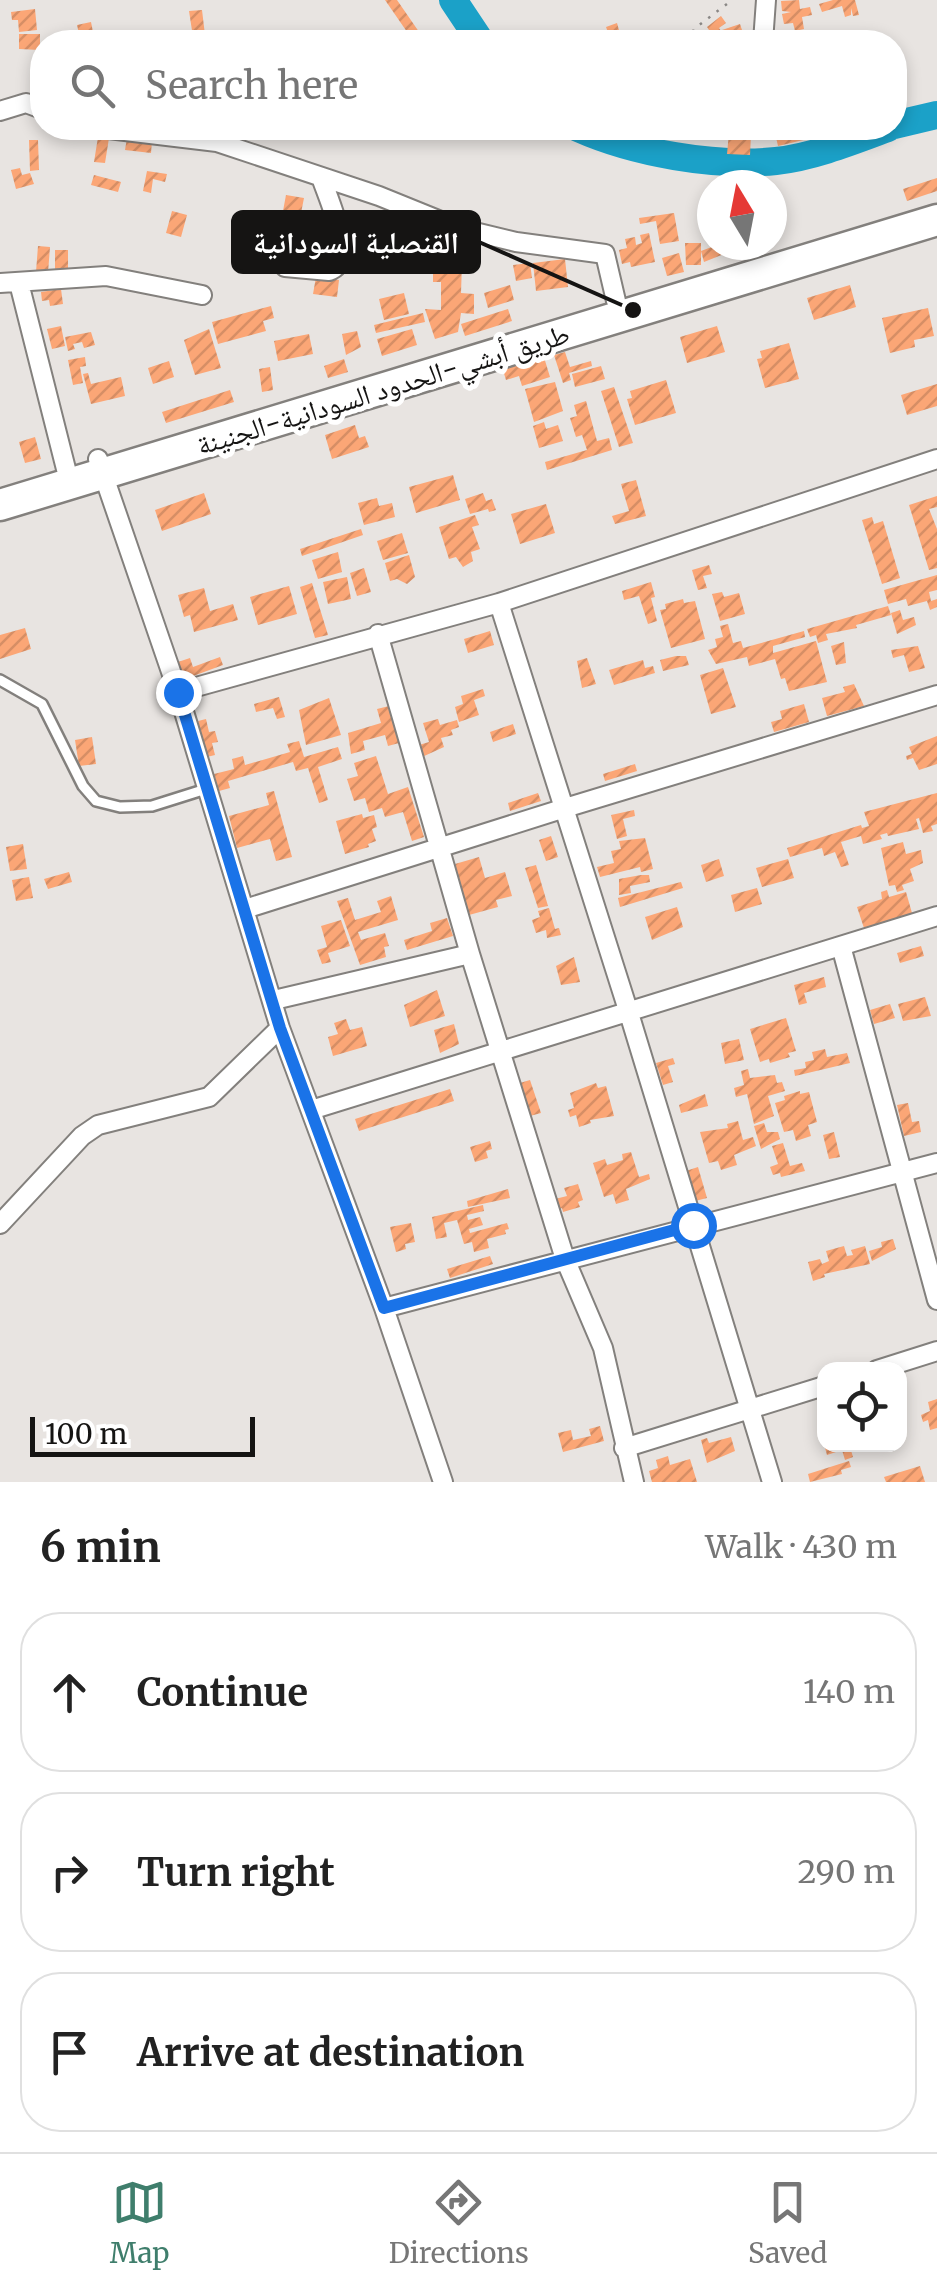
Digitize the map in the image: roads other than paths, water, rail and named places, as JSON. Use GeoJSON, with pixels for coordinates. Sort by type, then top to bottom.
{"type":"FeatureCollection","features":[{"type":"Feature","properties":{"kind":"highway"},"geometry":{"type":"LineString","coordinates":[[461,357],[616,302],[937,205]]}},
{"type":"Feature","properties":{"kind":"highway","name":"طريق أبشي-الحدود السودانية-الجنينة"},"geometry":{"type":"LineString","coordinates":[[0,505],[100,466],[937,220]]}},
{"type":"Feature","properties":{"kind":"highway"},"geometry":{"type":"LineString","coordinates":[[0,489],[66,468],[100,466]]}},
{"type":"Feature","properties":{"kind":"street"},"geometry":{"type":"LineString","coordinates":[[765,30],[766,0]]}},
{"type":"Feature","properties":{"kind":"street"},"geometry":{"type":"LineString","coordinates":[[0,111],[30,105]]}},
{"type":"Feature","properties":{"kind":"street"},"geometry":{"type":"LineString","coordinates":[[234,140],[458,228],[516,242],[605,254],[616,302]]}},
{"type":"Feature","properties":{"kind":"street"},"geometry":{"type":"LineString","coordinates":[[285,267],[329,271],[341,263],[342,246],[321,177]]}},
{"type":"Feature","properties":{"kind":"street"},"geometry":{"type":"LineString","coordinates":[[66,468],[10,283],[106,276],[202,295]]}},
{"type":"Feature","properties":{"kind":"street"},"geometry":{"type":"LineString","coordinates":[[178,692],[499,602],[937,460]]}},
{"type":"Feature","properties":{"kind":"street"},"geometry":{"type":"LineString","coordinates":[[100,466],[178,692],[280,1028],[384,1308],[443,1482]]}},
{"type":"Feature","properties":{"kind":"street"},"geometry":{"type":"LineString","coordinates":[[499,602],[772,1482]]}},
{"type":"Feature","properties":{"kind":"street"},"geometry":{"type":"LineString","coordinates":[[378,634],[470,954],[565,1259],[603,1348],[634,1482]]}},
{"type":"Feature","properties":{"kind":"street"},"geometry":{"type":"LineString","coordinates":[[245,910],[937,695]]}},
{"type":"Feature","properties":{"kind":"street"},"geometry":{"type":"LineString","coordinates":[[311,1110],[937,916]]}},
{"type":"Feature","properties":{"kind":"street"},"geometry":{"type":"LineString","coordinates":[[841,946],[937,1300]]}},
{"type":"Feature","properties":{"kind":"street"},"geometry":{"type":"LineString","coordinates":[[274,1000],[470,954]]}},
{"type":"Feature","properties":{"kind":"street"},"geometry":{"type":"LineString","coordinates":[[0,1224],[82,1136],[98,1125],[208,1097],[280,1028]]}},
{"type":"Feature","properties":{"kind":"street"},"geometry":{"type":"LineString","coordinates":[[384,1308],[937,1163]]}},
{"type":"Feature","properties":{"kind":"street"},"geometry":{"type":"LineString","coordinates":[[902,1362],[937,1351]]}},
{"type":"Feature","properties":{"kind":"street"},"geometry":{"type":"LineString","coordinates":[[624,1448],[817,1388]]}},
{"type":"Feature","properties":{"kind":"lane"},"geometry":{"type":"LineString","coordinates":[[0,680],[42,704],[83,786],[96,801],[120,807],[152,806],[206,790]]}},
{"type":"Feature","properties":{"kind":"waterway"},"geometry":{"type":"LineString","coordinates":[[453,0],[473,30]]}},
{"type":"Feature","properties":{"kind":"waterway"},"geometry":{"type":"LineString","coordinates":[[907,122],[937,115]]}},
{"type":"Feature","properties":{"kind":"waterway"},"geometry":{"type":"LineString","coordinates":[[609,140],[675,156],[727,162],[776,161],[855,140]]}},
{"type":"Feature","properties":{"kind":"place","name":"القنصلية السودانية"},"geometry":{"type":"Point","coordinates":[633,310]}}]}
